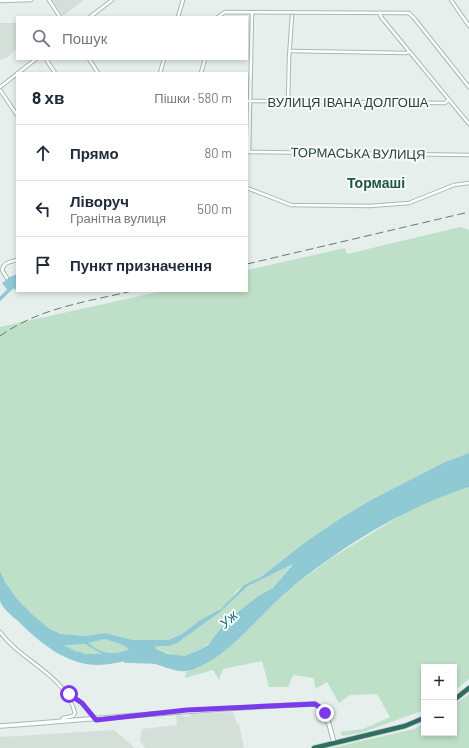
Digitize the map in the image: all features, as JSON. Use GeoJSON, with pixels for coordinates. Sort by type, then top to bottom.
{"type":"FeatureCollection","features":[{"type":"Feature","properties":{"kind":"highway"},"geometry":{"type":"LineString","coordinates":[[457,698],[469,688]]}},
{"type":"Feature","properties":{"kind":"highway"},"geometry":{"type":"LineString","coordinates":[[314,748],[392,729],[421,719]]}},
{"type":"Feature","properties":{"kind":"street"},"geometry":{"type":"LineString","coordinates":[[0,1],[31,0]]}},
{"type":"Feature","properties":{"kind":"street"},"geometry":{"type":"LineString","coordinates":[[49,0],[59,16]]}},
{"type":"Feature","properties":{"kind":"street"},"geometry":{"type":"LineString","coordinates":[[91,16],[112,0]]}},
{"type":"Feature","properties":{"kind":"street"},"geometry":{"type":"LineString","coordinates":[[178,16],[183,0]]}},
{"type":"Feature","properties":{"kind":"street"},"geometry":{"type":"LineString","coordinates":[[451,0],[469,26]]}},
{"type":"Feature","properties":{"kind":"street"},"geometry":{"type":"LineString","coordinates":[[219,16],[225,12],[406,13],[412,15],[469,87]]}},
{"type":"Feature","properties":{"kind":"street"},"geometry":{"type":"LineString","coordinates":[[248,152],[252,13]]}},
{"type":"Feature","properties":{"kind":"street"},"geometry":{"type":"LineString","coordinates":[[380,13],[381,17],[408,52],[469,124]]}},
{"type":"Feature","properties":{"kind":"street"},"geometry":{"type":"LineString","coordinates":[[288,102],[292,16]]}},
{"type":"Feature","properties":{"kind":"street"},"geometry":{"type":"LineString","coordinates":[[291,51],[406,54],[408,52]]}},
{"type":"Feature","properties":{"kind":"street"},"geometry":{"type":"LineString","coordinates":[[19,72],[35,60]]}},
{"type":"Feature","properties":{"kind":"street"},"geometry":{"type":"LineString","coordinates":[[47,60],[53,72]]}},
{"type":"Feature","properties":{"kind":"street"},"geometry":{"type":"LineString","coordinates":[[90,60],[97,72]]}},
{"type":"Feature","properties":{"kind":"street"},"geometry":{"type":"LineString","coordinates":[[160,72],[164,60]]}},
{"type":"Feature","properties":{"kind":"street"},"geometry":{"type":"LineString","coordinates":[[201,72],[205,60]]}},
{"type":"Feature","properties":{"kind":"street"},"geometry":{"type":"LineString","coordinates":[[16,75],[0,88],[16,113]]}},
{"type":"Feature","properties":{"kind":"street","name":"ВУЛИЦЯ ІВАНА ДОЛГОША"},"geometry":{"type":"LineString","coordinates":[[249,101],[445,103],[448,100]]}},
{"type":"Feature","properties":{"kind":"street","name":"ТОРМАСЬКА ВУЛИЦЯ"},"geometry":{"type":"LineString","coordinates":[[248,152],[469,154]]}},
{"type":"Feature","properties":{"kind":"street"},"geometry":{"type":"LineString","coordinates":[[248,188],[291,205],[370,206],[409,203],[454,185],[469,183]]}},
{"type":"Feature","properties":{"kind":"street"},"geometry":{"type":"LineString","coordinates":[[7,278],[2,270],[3,266],[8,262],[16,260]]}},
{"type":"Feature","properties":{"kind":"street"},"geometry":{"type":"LineString","coordinates":[[0,632],[6,640],[46,672],[69,694],[82,703],[96,720]]}},
{"type":"Feature","properties":{"kind":"street"},"geometry":{"type":"LineString","coordinates":[[62,722],[63,718],[73,716],[75,713],[69,694]]}},
{"type":"Feature","properties":{"kind":"street"},"geometry":{"type":"LineString","coordinates":[[0,726],[96,720],[187,710],[315,704],[325,713],[334,742]]}},
{"type":"Feature","properties":{"kind":"shaded area"},"geometry":{"type":"Polygon","coordinates":[[[52,0],[84,0],[63,16],[52,0]]]}},
{"type":"Feature","properties":{"kind":"shaded area"},"geometry":{"type":"Polygon","coordinates":[[[0,23],[16,23],[16,50],[6,58],[0,60],[0,23]]]}},
{"type":"Feature","properties":{"kind":"shaded area"},"geometry":{"type":"Polygon","coordinates":[[[233,712],[237,723],[239,724],[244,748],[145,748],[140,740],[142,729],[177,725],[176,714],[187,717],[193,714],[233,712]]]}},
{"type":"Feature","properties":{"kind":"shaded area"},"geometry":{"type":"Polygon","coordinates":[[[114,730],[135,748],[0,748],[0,737],[114,730]]]}},
{"type":"Feature","properties":{"kind":"green space"},"geometry":{"type":"Polygon","coordinates":[[[460,227],[469,230],[469,453],[445,462],[369,501],[341,518],[304,543],[261,577],[237,590],[228,603],[221,609],[200,620],[182,634],[168,640],[133,640],[105,633],[84,636],[61,634],[50,629],[34,616],[18,600],[5,582],[0,571],[0,327],[158,292],[248,292],[248,270],[345,248],[347,254],[460,227]]]}},
{"type":"Feature","properties":{"kind":"green space"},"geometry":{"type":"Polygon","coordinates":[[[469,487],[469,679],[457,689],[457,664],[421,664],[421,711],[364,732],[343,736],[340,732],[363,729],[390,717],[377,694],[350,695],[339,703],[327,682],[315,689],[314,678],[293,675],[288,687],[269,687],[262,661],[223,669],[219,680],[213,670],[185,678],[186,672],[205,664],[290,589],[330,559],[408,511],[442,495],[469,487]]]}},
{"type":"Feature","properties":{"kind":"green space"},"geometry":{"type":"Polygon","coordinates":[[[293,563],[273,588],[226,622],[211,642],[197,651],[184,656],[177,656],[156,649],[154,646],[169,646],[220,612],[248,586],[293,563]]]}},
{"type":"Feature","properties":{"kind":"green space"},"geometry":{"type":"Polygon","coordinates":[[[105,639],[123,645],[129,649],[117,653],[107,653],[92,647],[87,643],[105,639]]]}},
{"type":"Feature","properties":{"kind":"green space"},"geometry":{"type":"Polygon","coordinates":[[[85,644],[103,654],[74,654],[58,648],[57,646],[85,644]]]}},
{"type":"Feature","properties":{"kind":"green space"},"geometry":{"type":"Polygon","coordinates":[[[469,694],[469,748],[331,748],[414,729],[421,725],[421,736],[457,736],[457,703],[469,694]]]}},
{"type":"Feature","properties":{"kind":"water"},"geometry":{"type":"Polygon","coordinates":[[[16,274],[16,289],[15,290],[14,288],[9,292],[2,283],[16,274]]]}},
{"type":"Feature","properties":{"kind":"water"},"geometry":{"type":"Polygon","coordinates":[[[469,453],[469,487],[422,505],[374,530],[352,544],[289,590],[237,641],[214,659],[190,670],[175,670],[136,660],[98,665],[75,661],[54,651],[35,637],[3,607],[0,601],[0,571],[5,582],[18,600],[50,629],[61,634],[84,636],[105,633],[133,640],[168,640],[182,634],[200,620],[221,609],[244,585],[261,577],[304,543],[341,518],[369,501],[445,462],[469,453]],[[293,564],[248,586],[220,612],[177,643],[169,646],[155,646],[156,649],[168,654],[184,656],[208,645],[226,622],[257,597],[273,588],[293,564]],[[105,639],[88,643],[98,650],[108,653],[118,653],[129,649],[123,645],[105,639]],[[85,644],[57,646],[58,648],[74,654],[102,654],[85,644]]]}},
{"type":"Feature","properties":{"kind":"waterway"},"geometry":{"type":"LineString","coordinates":[[0,299],[10,289]]}},
{"type":"Feature","properties":{"kind":"waterway","name":"Уж"},"geometry":{"type":"LineString","coordinates":[[51,642],[75,654],[81,655]]}},
{"type":"Feature","properties":{"kind":"waterway","name":"Уж"},"geometry":{"type":"LineString","coordinates":[[126,660],[153,661]]}},
{"type":"Feature","properties":{"kind":"railway"},"geometry":{"type":"LineString","coordinates":[[248,264],[469,212]]}},
{"type":"Feature","properties":{"kind":"railway"},"geometry":{"type":"LineString","coordinates":[[0,336],[15,326],[47,312],[128,292]]}},
{"type":"Feature","properties":{"kind":"district","name":"Тормаші"},"geometry":{"type":"Point","coordinates":[376,182]}},
{"type":"Feature","properties":{"kind":"route"},"geometry":{"type":"LineString","coordinates":[[69,694],[82,703],[96,720],[187,710],[315,704],[325,713]]}}]}
